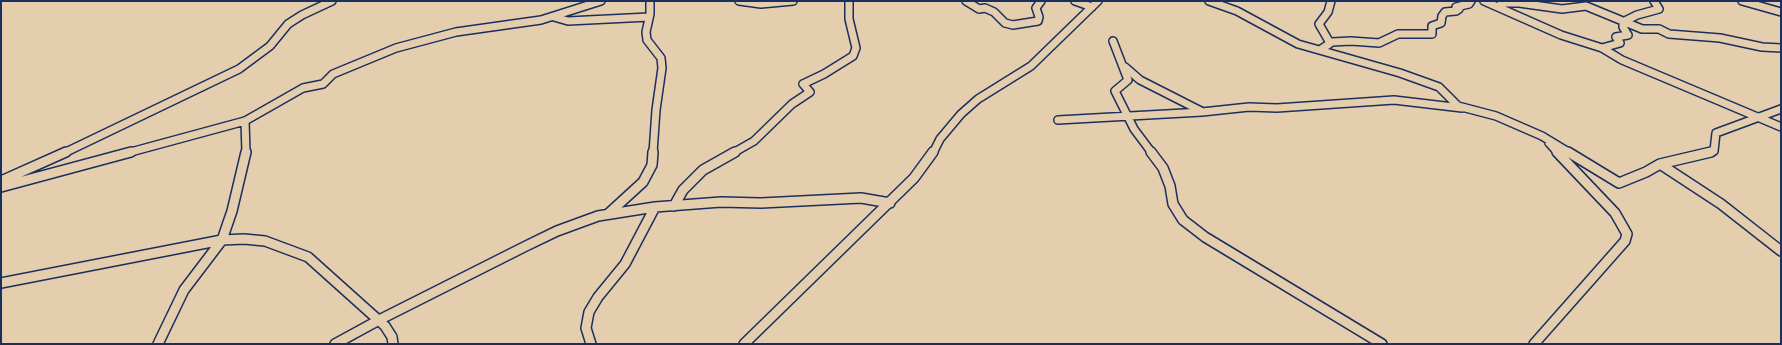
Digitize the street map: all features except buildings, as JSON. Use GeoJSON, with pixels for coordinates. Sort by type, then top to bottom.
{"type":"FeatureCollection","features":[{"type":"Feature","properties":{"kind":"street"},"geometry":{"type":"LineString","coordinates":[[1,181],[106,133],[239,69],[270,46],[288,24],[302,15],[332,1]]}},
{"type":"Feature","properties":{"kind":"street"},"geometry":{"type":"LineString","coordinates":[[1,186],[245,121],[303,88],[323,84],[333,74],[396,48],[456,32],[554,17],[601,1]]}},
{"type":"Feature","properties":{"kind":"street"},"geometry":{"type":"LineString","coordinates":[[608,214],[643,182],[652,165],[656,129],[656,110],[662,68],[661,58],[647,40],[646,32],[650,1]]}},
{"type":"Feature","properties":{"kind":"street"},"geometry":{"type":"LineString","coordinates":[[739,1],[761,4],[793,1]]}},
{"type":"Feature","properties":{"kind":"street"},"geometry":{"type":"LineString","coordinates":[[674,206],[683,190],[703,170],[754,141],[792,104],[810,92],[803,84],[824,74],[853,56],[856,48],[849,19],[849,1]]}},
{"type":"Feature","properties":{"kind":"street"},"geometry":{"type":"LineString","coordinates":[[966,1],[979,9],[985,8],[994,12],[1005,23],[1013,25],[1038,21],[1039,18],[1036,8],[1041,1]]}},
{"type":"Feature","properties":{"kind":"street"},"geometry":{"type":"LineString","coordinates":[[1075,1],[1095,4]]}},
{"type":"Feature","properties":{"kind":"street"},"geometry":{"type":"LineString","coordinates":[[1209,1],[1237,11],[1288,40],[1400,73],[1439,88],[1458,106],[1496,116],[1542,136],[1619,183],[1646,172],[1660,164],[1686,159],[1714,151],[1716,132],[1781,109]]}},
{"type":"Feature","properties":{"kind":"street"},"geometry":{"type":"LineString","coordinates":[[1328,44],[1330,43],[1319,24],[1328,12],[1331,1]]}},
{"type":"Feature","properties":{"kind":"street"},"geometry":{"type":"LineString","coordinates":[[1320,50],[1332,42],[1379,43],[1398,34],[1432,34],[1432,26],[1441,23],[1442,16],[1445,12],[1456,11],[1459,9],[1456,7],[1469,4],[1471,1]]}},
{"type":"Feature","properties":{"kind":"street"},"geometry":{"type":"LineString","coordinates":[[1484,1],[1519,3],[1562,9],[1586,6],[1642,29],[1659,29],[1669,34],[1720,38],[1762,47],[1781,48]]}},
{"type":"Feature","properties":{"kind":"street"},"geometry":{"type":"LineString","coordinates":[[1623,22],[1637,15],[1659,9],[1654,1]]}},
{"type":"Feature","properties":{"kind":"street"},"geometry":{"type":"LineString","coordinates":[[1742,1],[1781,12]]}},
{"type":"Feature","properties":{"kind":"street"},"geometry":{"type":"LineString","coordinates":[[1500,3],[1560,35],[1602,48],[1622,60],[1781,127]]}},
{"type":"Feature","properties":{"kind":"street"},"geometry":{"type":"LineString","coordinates":[[744,344],[914,178],[930,158],[940,139],[961,114],[978,99],[1031,66],[1095,4]]}},
{"type":"Feature","properties":{"kind":"street"},"geometry":{"type":"LineString","coordinates":[[554,17],[568,21],[649,17]]}},
{"type":"Feature","properties":{"kind":"street"},"geometry":{"type":"LineString","coordinates":[[1602,48],[1620,43],[1616,37],[1628,35],[1623,28],[1623,22]]}},
{"type":"Feature","properties":{"kind":"street"},"geometry":{"type":"LineString","coordinates":[[1113,41],[1128,80],[1116,91],[1129,115],[1134,129],[1163,168],[1170,186],[1173,204],[1183,220],[1205,237],[1382,344]]}},
{"type":"Feature","properties":{"kind":"street"},"geometry":{"type":"LineString","coordinates":[[1122,63],[1140,80],[1202,112]]}},
{"type":"Feature","properties":{"kind":"street"},"geometry":{"type":"LineString","coordinates":[[1058,120],[1202,112],[1249,107],[1277,108],[1394,100],[1463,108]]}},
{"type":"Feature","properties":{"kind":"street"},"geometry":{"type":"LineString","coordinates":[[158,344],[184,290],[222,240],[232,211],[246,154],[245,121]]}},
{"type":"Feature","properties":{"kind":"street"},"geometry":{"type":"LineString","coordinates":[[1534,344],[1625,241],[1627,234],[1622,222],[1611,209],[1542,136]]}},
{"type":"Feature","properties":{"kind":"street"},"geometry":{"type":"LineString","coordinates":[[1660,164],[1720,204],[1781,251]]}},
{"type":"Feature","properties":{"kind":"street"},"geometry":{"type":"LineString","coordinates":[[335,344],[379,320],[557,231],[582,221],[608,214],[655,207],[721,202],[810,202],[861,198],[890,203]]}},
{"type":"Feature","properties":{"kind":"street"},"geometry":{"type":"LineString","coordinates":[[591,344],[586,328],[589,312],[598,297],[625,264],[655,207]]}},
{"type":"Feature","properties":{"kind":"street"},"geometry":{"type":"LineString","coordinates":[[1,283],[222,240],[244,239],[265,241],[308,257],[379,320],[389,332],[393,344]]}}]}
